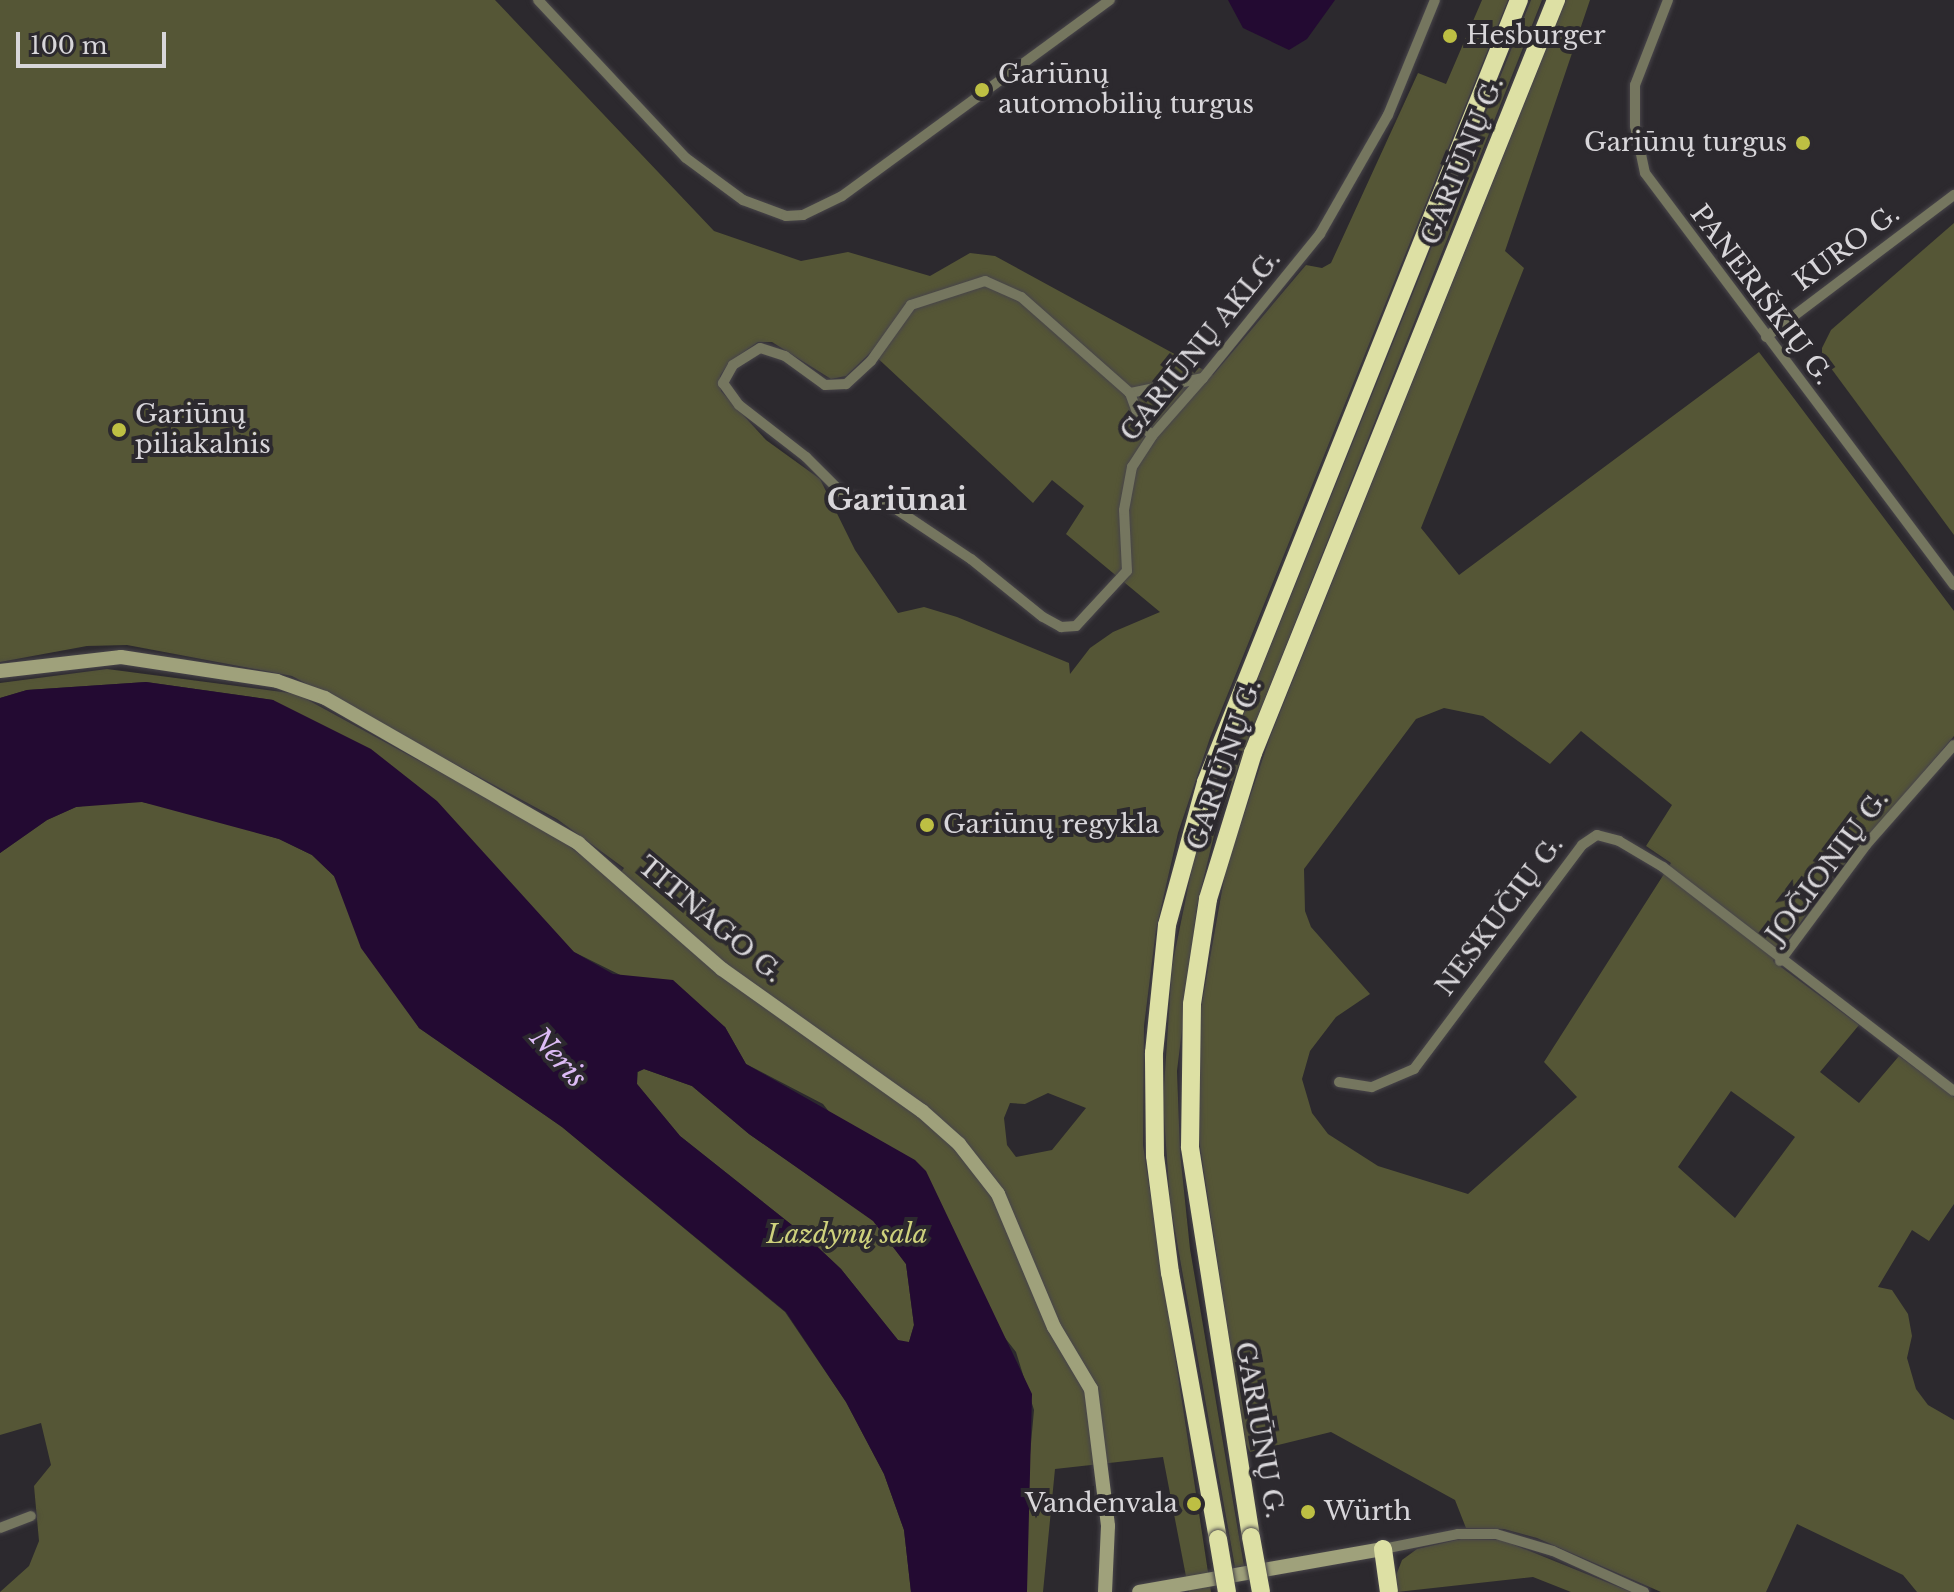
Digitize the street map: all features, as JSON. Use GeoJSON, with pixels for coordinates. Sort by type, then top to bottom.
{"type":"FeatureCollection","features":[{"type":"Feature","properties":{"kind":"highway","name":"GARIŪNŲ G."},"geometry":{"type":"LineString","coordinates":[[1227,1592],[1175,1303],[1155,1156],[1154,1053],[1167,925],[1210,770],[1519,0]]}},
{"type":"Feature","properties":{"kind":"highway","name":"GARIŪNŲ G."},"geometry":{"type":"LineString","coordinates":[[1261,1592],[1190,1147],[1192,1004],[1208,899],[1253,753],[1556,0]]}},
{"type":"Feature","properties":{"kind":"highway"},"geometry":{"type":"LineString","coordinates":[[1383,1549],[1389,1592]]}},
{"type":"Feature","properties":{"kind":"street"},"geometry":{"type":"LineString","coordinates":[[538,0],[686,158],[743,200],[786,216],[803,215],[842,196],[1110,0]]}},
{"type":"Feature","properties":{"kind":"street","name":"GARIŪNŲ AKLG."},"geometry":{"type":"LineString","coordinates":[[1130,393],[1021,297],[985,281],[911,305],[871,361],[846,384],[825,385],[785,356],[760,348],[733,365],[723,383],[748,414],[806,457],[845,496],[887,503],[971,559],[1043,617],[1067,629],[1076,626],[1127,571],[1127,487],[1132,467],[1152,436],[1203,378],[1341,201],[1388,115],[1435,0]]}},
{"type":"Feature","properties":{"kind":"street","name":"PANERIŠKIŲ G."},"geometry":{"type":"LineString","coordinates":[[1668,0],[1635,85],[1635,126],[1645,173],[1954,585]]}},
{"type":"Feature","properties":{"kind":"street","name":"KURO G."},"geometry":{"type":"LineString","coordinates":[[1766,337],[1954,195]]}},
{"type":"Feature","properties":{"kind":"street"},"geometry":{"type":"LineString","coordinates":[[1152,436],[1141,424],[1130,393],[1203,378]]}},
{"type":"Feature","properties":{"kind":"street","name":"TITNAGO G."},"geometry":{"type":"LineString","coordinates":[[0,671],[121,657],[277,681],[325,698],[578,843],[722,969],[922,1111],[966,1152],[998,1194],[1054,1327],[1091,1389],[1108,1526],[1105,1592]]}},
{"type":"Feature","properties":{"kind":"street","name":"JOČIONIŲ G."},"geometry":{"type":"LineString","coordinates":[[1954,745],[1866,845],[1780,961],[1954,1091]]}},
{"type":"Feature","properties":{"kind":"street","name":"NESKUČIŲ G."},"geometry":{"type":"LineString","coordinates":[[1339,1082],[1372,1087],[1414,1069],[1582,845],[1597,835],[1644,853],[1780,961]]}},
{"type":"Feature","properties":{"kind":"street"},"geometry":{"type":"LineString","coordinates":[[0,1528],[31,1516]]}},
{"type":"Feature","properties":{"kind":"street"},"geometry":{"type":"LineString","coordinates":[[1139,1592],[1458,1534],[1496,1534],[1553,1551],[1644,1592]]}},
{"type":"Feature","properties":{"kind":"green space"},"geometry":{"type":"Polygon","coordinates":[[[0,0],[495,0],[714,231],[801,261],[848,252],[930,276],[970,253],[995,256],[1213,375],[1306,265],[1322,268],[1331,263],[1418,73],[1446,84],[1482,0],[1508,0],[1210,738],[1178,833],[1156,930],[1144,1026],[1143,1145],[1211,1592],[1189,1592],[1163,1457],[1055,1469],[1043,1592],[1027,1592],[1026,1499],[1034,1410],[1016,1352],[823,1104],[746,1064],[725,1027],[574,952],[273,700],[146,682],[27,690],[0,698],[0,683],[107,669],[297,694],[553,834],[615,881],[624,868],[557,819],[292,676],[127,645],[87,646],[0,662],[0,0]],[[758,342],[729,362],[720,376],[721,391],[766,440],[820,479],[855,550],[898,613],[924,607],[957,617],[1069,663],[1070,674],[1090,648],[1113,632],[1160,612],[1066,534],[1084,506],[1052,480],[1033,503],[871,352],[846,376],[831,379],[772,342],[758,342]],[[1048,1093],[1025,1104],[1010,1103],[1004,1118],[1007,1145],[1016,1157],[1052,1150],[1086,1108],[1048,1093]]]}},
{"type":"Feature","properties":{"kind":"green space"},"geometry":{"type":"Polygon","coordinates":[[[1531,0],[1542,0],[1243,754],[1216,827],[1197,906],[1177,1071],[1180,1152],[1190,1249],[1244,1566],[1235,1567],[1170,1203],[1163,1102],[1172,966],[1193,863],[1226,757],[1531,0]]]}},
{"type":"Feature","properties":{"kind":"green space"},"geometry":{"type":"Polygon","coordinates":[[[1566,0],[1590,0],[1505,251],[1524,268],[1421,528],[1459,575],[1759,352],[1954,611],[1954,736],[1830,881],[1773,961],[1859,1025],[1820,1072],[1859,1103],[1899,1056],[1954,1097],[1954,1204],[1929,1241],[1912,1230],[1878,1287],[1892,1290],[1908,1314],[1912,1336],[1907,1358],[1916,1389],[1928,1405],[1954,1420],[1954,1592],[1917,1592],[1903,1575],[1797,1524],[1766,1592],[1661,1592],[1537,1538],[1504,1529],[1466,1528],[1455,1500],[1331,1432],[1250,1452],[1245,1442],[1198,1133],[1198,1025],[1226,868],[1270,737],[1566,0]],[[1444,708],[1416,719],[1304,869],[1305,911],[1311,927],[1370,994],[1336,1017],[1310,1051],[1302,1079],[1312,1113],[1328,1134],[1378,1166],[1468,1194],[1577,1097],[1544,1062],[1671,863],[1646,846],[1672,805],[1581,731],[1550,764],[1483,716],[1444,708]],[[1731,1091],[1678,1167],[1735,1218],[1795,1137],[1731,1091]]]}},
{"type":"Feature","properties":{"kind":"green space"},"geometry":{"type":"Polygon","coordinates":[[[1954,223],[1954,535],[1822,356],[1822,348],[1831,330],[1954,223]]]}},
{"type":"Feature","properties":{"kind":"green space"},"geometry":{"type":"Polygon","coordinates":[[[109,802],[142,802],[186,811],[279,839],[312,855],[334,876],[419,1028],[562,1127],[785,1312],[846,1402],[884,1474],[904,1530],[911,1592],[0,1592],[29,1566],[39,1541],[34,1486],[51,1465],[41,1423],[0,1435],[0,853],[47,820],[76,807],[109,802]]]}},
{"type":"Feature","properties":{"kind":"green space","name":"Lazdynų sala"},"geometry":{"type":"Polygon","coordinates":[[[644,1069],[692,1086],[749,1134],[873,1220],[906,1264],[914,1325],[909,1342],[903,1345],[898,1340],[841,1269],[807,1237],[680,1136],[637,1084],[638,1072],[644,1069]]]}},
{"type":"Feature","properties":{"kind":"green space"},"geometry":{"type":"Polygon","coordinates":[[[1461,1539],[1502,1540],[1631,1592],[1571,1592],[1533,1577],[1397,1592],[1395,1578],[1402,1560],[1417,1549],[1461,1539]]]}},
{"type":"Feature","properties":{"kind":"water"},"geometry":{"type":"Polygon","coordinates":[[[1228,0],[1335,0],[1307,39],[1289,50],[1243,28],[1228,0]]]}},
{"type":"Feature","properties":{"kind":"water","name":"Neris"},"geometry":{"type":"Polygon","coordinates":[[[146,682],[273,700],[371,749],[437,801],[574,952],[613,974],[673,980],[725,1027],[746,1064],[915,1160],[926,1171],[1032,1394],[1027,1592],[911,1592],[904,1530],[884,1474],[846,1402],[786,1312],[562,1127],[419,1028],[361,948],[334,876],[312,855],[279,839],[142,802],[76,807],[47,820],[0,853],[0,698],[27,690],[146,682]],[[644,1069],[637,1072],[637,1084],[680,1136],[807,1237],[841,1269],[898,1340],[909,1342],[914,1325],[906,1264],[873,1221],[749,1134],[692,1086],[644,1069]]]}},
{"type":"Feature","properties":{"kind":"place","name":"Hesburger"},"geometry":{"type":"Point","coordinates":[1450,36]}},
{"type":"Feature","properties":{"kind":"place","name":"Gariūnų automobilių turgus"},"geometry":{"type":"Point","coordinates":[982,90]}},
{"type":"Feature","properties":{"kind":"place","name":"Gariūnų turgus"},"geometry":{"type":"Point","coordinates":[1803,143]}},
{"type":"Feature","properties":{"kind":"place","name":"Gariūnų piliakalnis"},"geometry":{"type":"Point","coordinates":[119,430]}},
{"type":"Feature","properties":{"kind":"place","name":"Gariūnų regykla"},"geometry":{"type":"Point","coordinates":[927,825]}},
{"type":"Feature","properties":{"kind":"place","name":"Vandenvala"},"geometry":{"type":"Point","coordinates":[1194,1504]}},
{"type":"Feature","properties":{"kind":"place","name":"Würth"},"geometry":{"type":"Point","coordinates":[1308,1512]}},
{"type":"Feature","properties":{"kind":"district","name":"Gariūnai"},"geometry":{"type":"Point","coordinates":[897,500]}}]}
